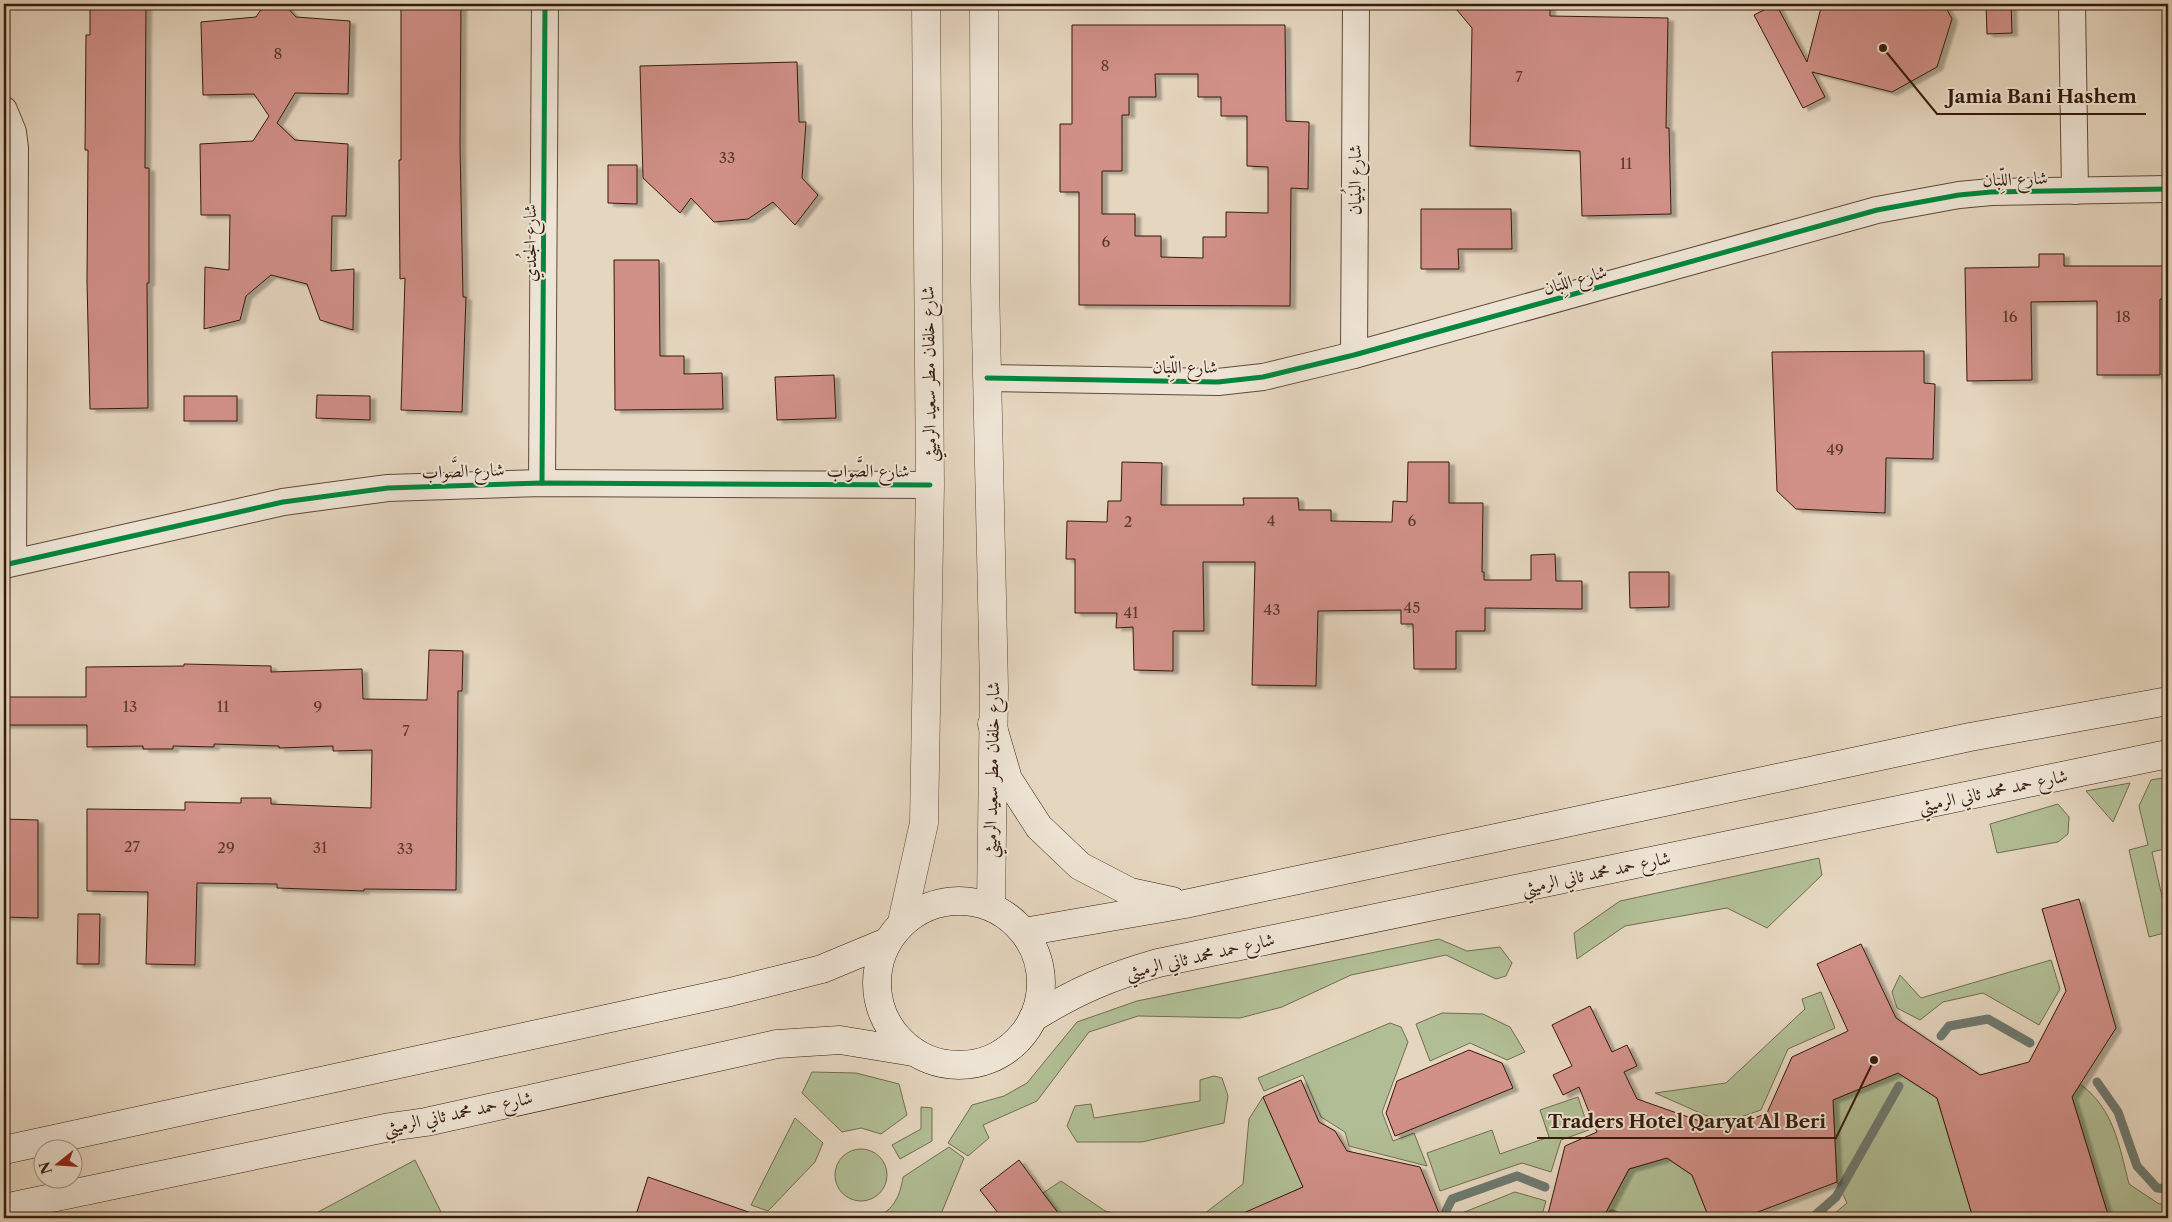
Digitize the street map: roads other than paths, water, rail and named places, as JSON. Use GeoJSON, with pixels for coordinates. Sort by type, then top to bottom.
{"type":"FeatureCollection","features":[{"type":"Feature","properties":{"kind":"main road","name":"شارع خلفان مطر سعيد الرميثي"},"geometry":{"type":"LineString","coordinates":[[894,932],[924,823],[930,485],[926,4]]}},
{"type":"Feature","properties":{"kind":"main road","name":"شارع خلفان مطر سعيد الرميثي"},"geometry":{"type":"LineString","coordinates":[[984,4],[987,378],[994,688],[992,724],[991,906]]}},
{"type":"Feature","properties":{"kind":"main road"},"geometry":{"type":"LineString","coordinates":[[1024,932],[1185,904],[1970,737],[2168,700]]}},
{"type":"Feature","properties":{"kind":"main road"},"geometry":{"type":"LineString","coordinates":[[992,724],[1008,779],[1039,827],[1066,853],[1080,866],[1130,892],[1185,904]]}},
{"type":"Feature","properties":{"kind":"main road","name":"شارع حمد محمد ثاني الرميثي"},"geometry":{"type":"LineString","coordinates":[[1033,1018],[1084,988],[1125,972],[1158,963],[2168,754]]}},
{"type":"Feature","properties":{"kind":"main road"},"geometry":{"type":"LineString","coordinates":[[4,1150],[730,992],[822,969],[894,932],[922,908],[945,901],[968,900],[991,906],[1009,917],[1024,932],[1035,952],[1041,974],[1040,996],[1033,1018],[1020,1038],[1002,1053],[981,1063],[958,1066],[934,1062],[913,1052],[895,1035],[882,1014],[876,990],[877,965],[894,932]]}},
{"type":"Feature","properties":{"kind":"main road","name":"شارع حمد محمد ثاني الرميثي"},"geometry":{"type":"LineString","coordinates":[[4,1208],[390,1127],[426,1122],[777,1044],[840,1040],[913,1052]]}},
{"type":"Feature","properties":{"kind":"street","name":"شارع الجُندي"},"geometry":{"type":"LineString","coordinates":[[542,483],[545,4]]}},
{"type":"Feature","properties":{"kind":"street","name":"شارع البُنيان"},"geometry":{"type":"LineString","coordinates":[[1354,356],[1356,4]]}},
{"type":"Feature","properties":{"kind":"street"},"geometry":{"type":"LineString","coordinates":[[2072,4],[2075,191]]}},
{"type":"Feature","properties":{"kind":"street"},"geometry":{"type":"LineString","coordinates":[[4,110],[13,132],[15,148],[9,563]]}},
{"type":"Feature","properties":{"kind":"street","name":"شارع اللِّبان"},"geometry":{"type":"LineString","coordinates":[[987,378],[1218,382],[1263,377],[1354,356],[1877,210],[1960,195],[2168,189]]}},
{"type":"Feature","properties":{"kind":"street","name":"شارع الصَّواب"},"geometry":{"type":"LineString","coordinates":[[9,563],[257,507],[319,496],[388,488],[542,483],[930,485]]}},
{"type":"Feature","properties":{"kind":"waterway"},"geometry":{"type":"LineString","coordinates":[[1941,1036],[1949,1026],[1988,1019],[2030,1043]]}},
{"type":"Feature","properties":{"kind":"waterway"},"geometry":{"type":"LineString","coordinates":[[2097,1082],[2118,1112],[2137,1166],[2157,1188],[2168,1189]]}},
{"type":"Feature","properties":{"kind":"waterway"},"geometry":{"type":"LineString","coordinates":[[1812,1218],[1836,1197],[1899,1086]]}},
{"type":"Feature","properties":{"kind":"waterway"},"geometry":{"type":"LineString","coordinates":[[1446,1211],[1452,1199],[1517,1176],[1545,1187]]}},
{"type":"Feature","properties":{"kind":"waterway"},"geometry":{"type":"LineString","coordinates":[[1612,1214],[1622,1218]]}},
{"type":"Feature","properties":{"kind":"place","name":"Jamia Bani Hashem"},"geometry":{"type":"Point","coordinates":[1883,48]}},
{"type":"Feature","properties":{"kind":"place","name":"Traders Hotel Qaryat Al Beri"},"geometry":{"type":"Point","coordinates":[1874,1060]}}]}
